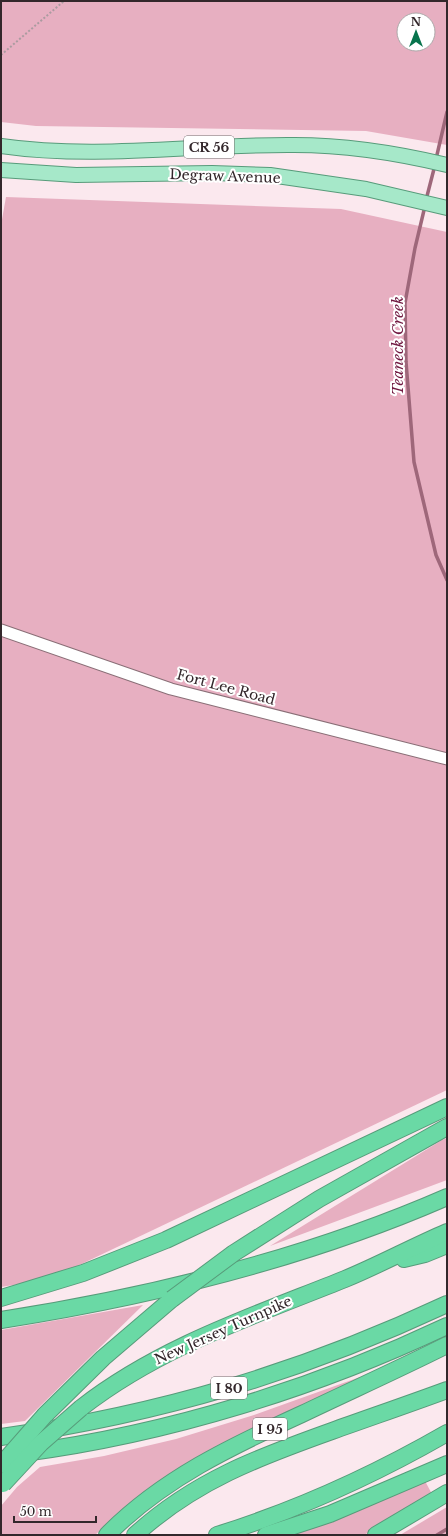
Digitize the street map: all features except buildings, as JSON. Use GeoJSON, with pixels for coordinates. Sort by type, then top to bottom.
{"type":"FeatureCollection","features":[{"type":"Feature","properties":{"kind":"highway"},"geometry":{"type":"LineString","coordinates":[[1,1298],[72,1277],[151,1246],[447,1107]]}},
{"type":"Feature","properties":{"kind":"highway"},"geometry":{"type":"LineString","coordinates":[[1,1465],[45,1415],[103,1358],[172,1299],[234,1253],[313,1203],[447,1127]]}},
{"type":"Feature","properties":{"kind":"highway"},"geometry":{"type":"LineString","coordinates":[[1,1320],[127,1297],[248,1268],[343,1238],[447,1196]]}},
{"type":"Feature","properties":{"kind":"highway"},"geometry":{"type":"LineString","coordinates":[[366,1270],[447,1232]]}},
{"type":"Feature","properties":{"kind":"highway"},"geometry":{"type":"LineString","coordinates":[[366,1270],[426,1254],[447,1245]]}},
{"type":"Feature","properties":{"kind":"highway","name":"New Jersey Turnpike"},"geometry":{"type":"LineString","coordinates":[[2,1485],[41,1443],[80,1408],[132,1373],[175,1349],[220,1329],[366,1270]]}},
{"type":"Feature","properties":{"kind":"highway","name":"I 80"},"geometry":{"type":"LineString","coordinates":[[1,1437],[122,1416],[189,1400],[243,1384],[355,1344],[447,1304]]}},
{"type":"Feature","properties":{"kind":"highway","name":"I 80"},"geometry":{"type":"LineString","coordinates":[[1,1456],[58,1448],[105,1439],[226,1409],[273,1395],[338,1372],[447,1326]]}},
{"type":"Feature","properties":{"kind":"highway","name":"I 95"},"geometry":{"type":"LineString","coordinates":[[107,1535],[149,1498],[191,1469],[252,1437],[447,1345]]}},
{"type":"Feature","properties":{"kind":"highway","name":"I 95"},"geometry":{"type":"LineString","coordinates":[[136,1534],[188,1494],[231,1470],[296,1444],[447,1390]]}},
{"type":"Feature","properties":{"kind":"highway"},"geometry":{"type":"LineString","coordinates":[[217,1535],[322,1496],[390,1464],[447,1433]]}},
{"type":"Feature","properties":{"kind":"highway"},"geometry":{"type":"LineString","coordinates":[[266,1535],[330,1514],[447,1464]]}},
{"type":"Feature","properties":{"kind":"highway"},"geometry":{"type":"LineString","coordinates":[[376,1535],[447,1493]]}},
{"type":"Feature","properties":{"kind":"main road","name":"Degraw Avenue"},"geometry":{"type":"LineString","coordinates":[[1,146],[88,152],[295,145],[354,148],[417,158],[447,165]]}},
{"type":"Feature","properties":{"kind":"main road","name":"Degraw Avenue"},"geometry":{"type":"LineString","coordinates":[[1,170],[76,175],[270,175],[366,189],[442,206]]}},
{"type":"Feature","properties":{"kind":"street","name":"Fort Lee Road"},"geometry":{"type":"LineString","coordinates":[[1,630],[171,689],[447,760]]}},
{"type":"Feature","properties":{"kind":"path"},"geometry":{"type":"LineString","coordinates":[[1,55],[64,1]]}},
{"type":"Feature","properties":{"kind":"shaded area"},"geometry":{"type":"Polygon","coordinates":[[[1,1],[447,1],[447,145],[366,131],[36,126],[1,122],[1,1]]]}},
{"type":"Feature","properties":{"kind":"shaded area"},"geometry":{"type":"Polygon","coordinates":[[[6,197],[341,209],[447,232],[447,1090],[50,1279],[1,1287],[1,225],[6,197]]]}},
{"type":"Feature","properties":{"kind":"shaded area"},"geometry":{"type":"Polygon","coordinates":[[[447,1138],[447,1180],[270,1246],[442,1140],[447,1138]]]}},
{"type":"Feature","properties":{"kind":"shaded area"},"geometry":{"type":"Polygon","coordinates":[[[143,1305],[25,1421],[1,1424],[1,1330],[143,1305]]]}},
{"type":"Feature","properties":{"kind":"shaded area"},"geometry":{"type":"Polygon","coordinates":[[[360,1377],[361,1379],[106,1525],[95,1535],[1,1535],[1,1506],[17,1487],[40,1467],[104,1456],[176,1439],[254,1415],[360,1377]]]}},
{"type":"Feature","properties":{"kind":"shaded area"},"geometry":{"type":"Polygon","coordinates":[[[425,1481],[433,1496],[364,1535],[285,1535],[425,1481]]]}},
{"type":"Feature","properties":{"kind":"shaded area"},"geometry":{"type":"Polygon","coordinates":[[[447,1507],[447,1535],[400,1535],[447,1507]]]}},
{"type":"Feature","properties":{"kind":"waterway","name":"Teaneck Creek"},"geometry":{"type":"LineString","coordinates":[[436,159],[447,112]]}},
{"type":"Feature","properties":{"kind":"waterway","name":"Teaneck Creek"},"geometry":{"type":"LineString","coordinates":[[426,200],[435,165]]}},
{"type":"Feature","properties":{"kind":"waterway","name":"Teaneck Creek"},"geometry":{"type":"LineString","coordinates":[[425,206],[415,248],[405,303],[406,362],[414,462],[436,555],[447,580]]}},
{"type":"Feature","properties":{"kind":"waterway","name":"Teaneck Creek"},"geometry":{"type":"LineString","coordinates":[[437,1535],[447,1529]]}}]}
